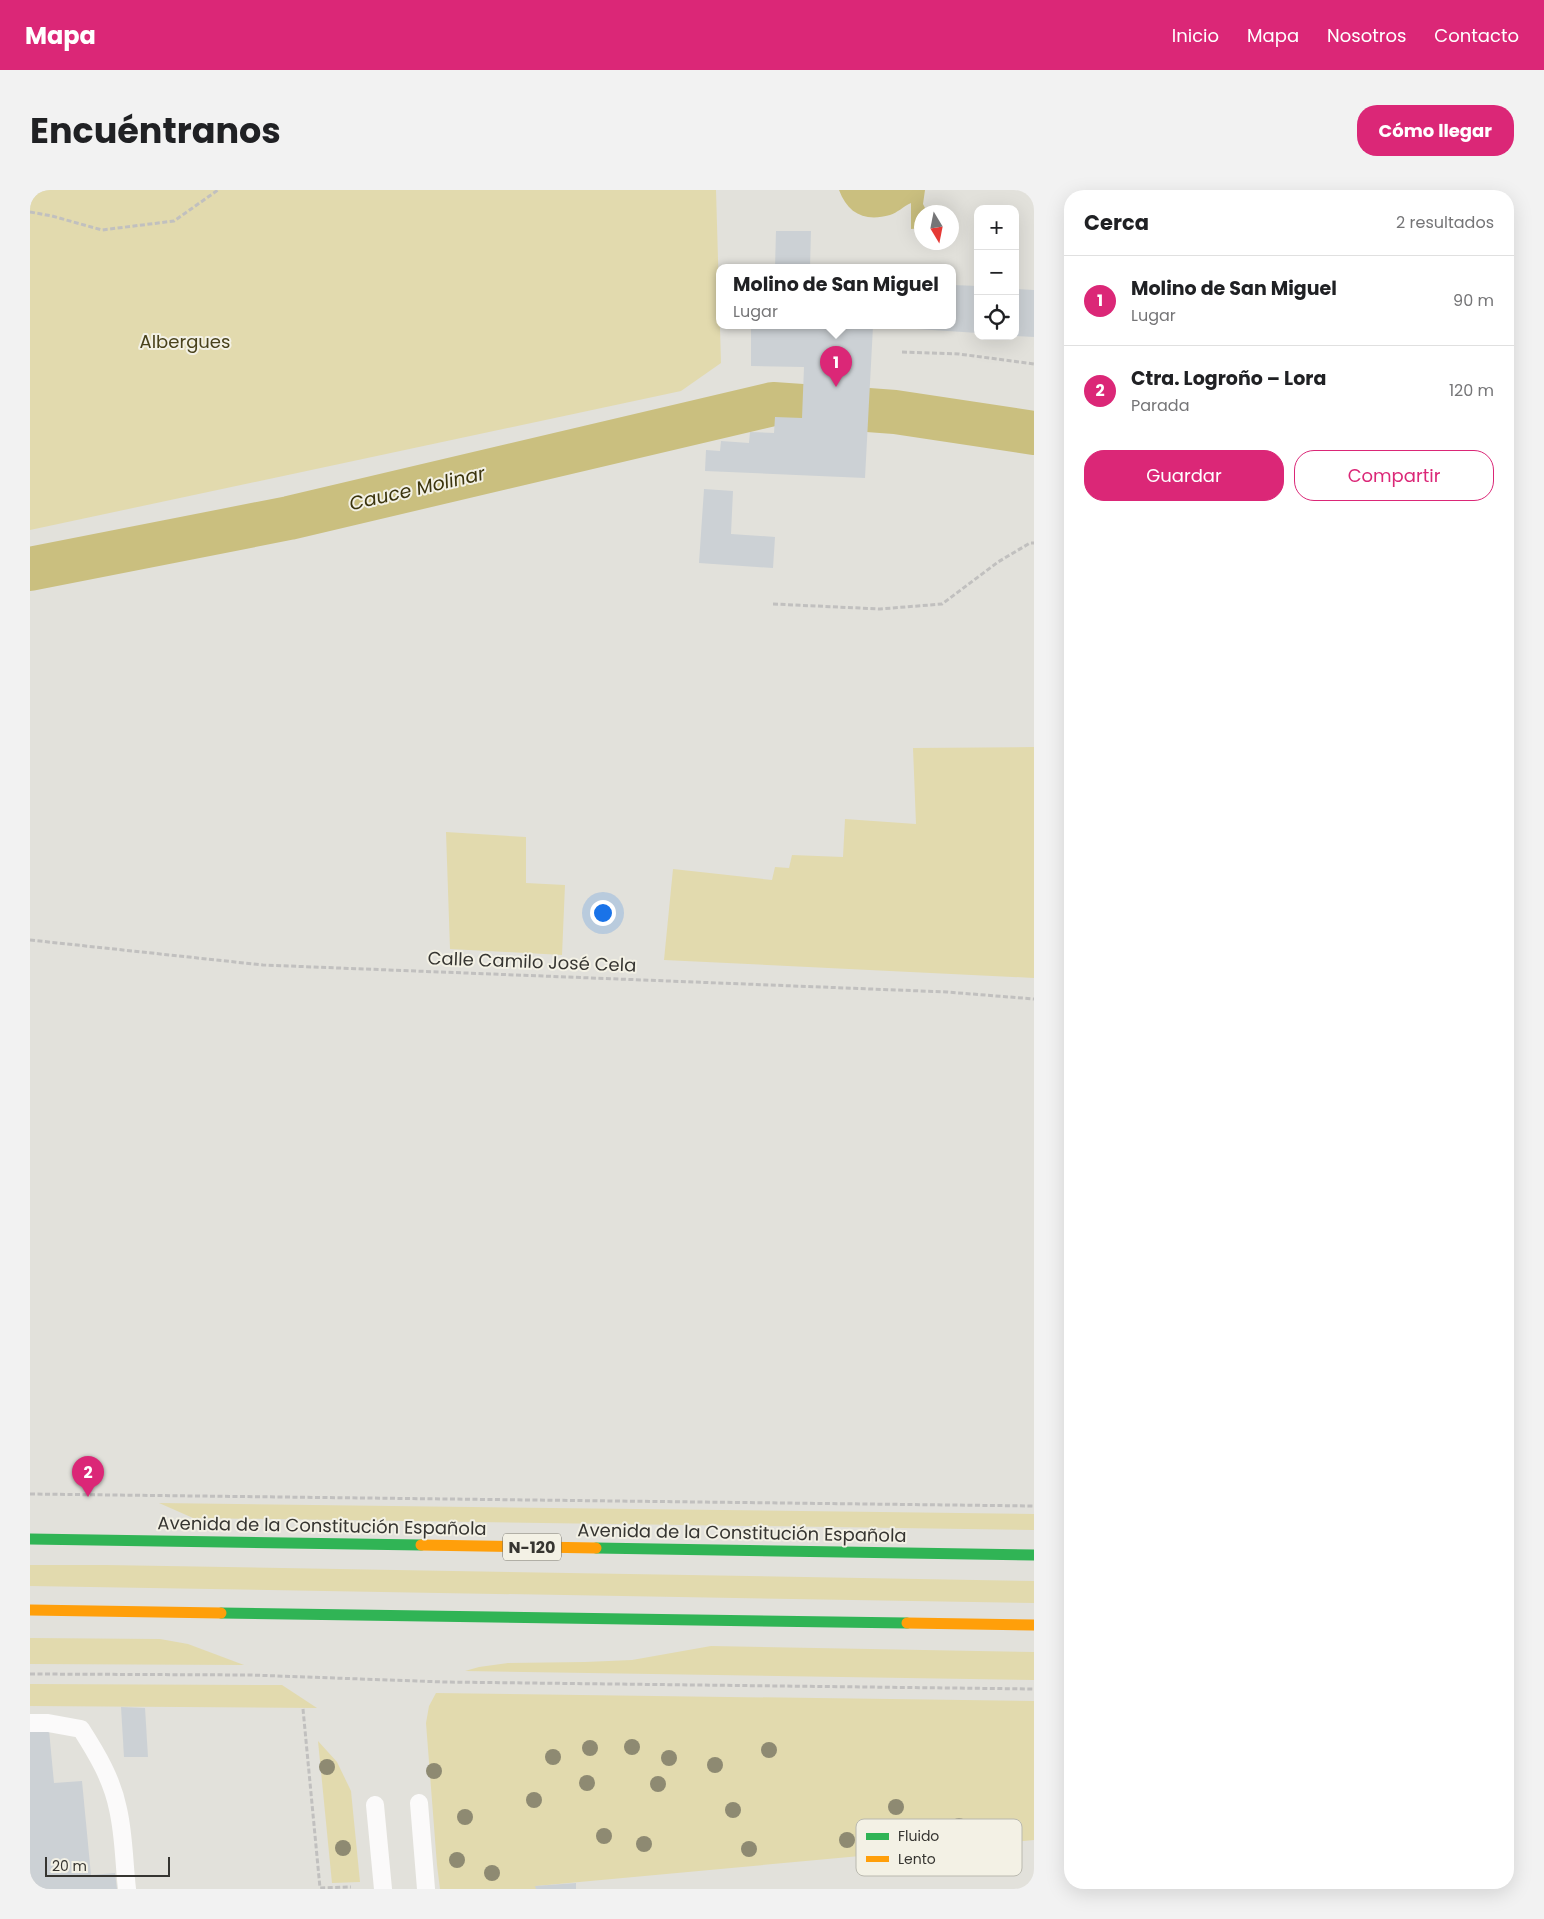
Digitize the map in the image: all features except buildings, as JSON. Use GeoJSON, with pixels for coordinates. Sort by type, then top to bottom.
{"type":"FeatureCollection","features":[{"type":"Feature","properties":{"kind":"highway","name":"Avenida de la Constitución Española"},"geometry":{"type":"LineString","coordinates":[[30,1539],[1034,1555]]}},
{"type":"Feature","properties":{"kind":"highway"},"geometry":{"type":"LineString","coordinates":[[30,1610],[1034,1625]]}},
{"type":"Feature","properties":{"kind":"lane"},"geometry":{"type":"LineString","coordinates":[[30,1723],[48,1723],[81,1729],[99,1758],[110,1783],[118,1810],[127,1889]]}},
{"type":"Feature","properties":{"kind":"lane"},"geometry":{"type":"LineString","coordinates":[[419,1803],[426,1889]]}},
{"type":"Feature","properties":{"kind":"lane"},"geometry":{"type":"LineString","coordinates":[[375,1805],[383,1889]]}},
{"type":"Feature","properties":{"kind":"path"},"geometry":{"type":"LineString","coordinates":[[30,212],[102,230],[120,228],[174,221],[218,190]]}},
{"type":"Feature","properties":{"kind":"path"},"geometry":{"type":"LineString","coordinates":[[902,352],[959,354],[1034,364]]}},
{"type":"Feature","properties":{"kind":"path"},"geometry":{"type":"LineString","coordinates":[[773,604],[880,609],[942,604],[998,562],[1030,543],[1034,543]]}},
{"type":"Feature","properties":{"kind":"path","name":"Calle Camilo José Cela"},"geometry":{"type":"LineString","coordinates":[[30,940],[263,965],[947,992],[1034,999]]}},
{"type":"Feature","properties":{"kind":"path"},"geometry":{"type":"LineString","coordinates":[[30,1494],[1034,1506]]}},
{"type":"Feature","properties":{"kind":"path"},"geometry":{"type":"LineString","coordinates":[[30,1674],[251,1675],[454,1682],[1034,1689]]}},
{"type":"Feature","properties":{"kind":"path"},"geometry":{"type":"LineString","coordinates":[[303,1708],[320,1888],[357,1887]]}},
{"type":"Feature","properties":{"kind":"green space","name":"Albergues"},"geometry":{"type":"Polygon","coordinates":[[[30,190],[716,190],[718,264],[716,264],[716,329],[720,329],[721,363],[681,391],[30,530],[30,190]]]}},
{"type":"Feature","properties":{"kind":"green space"},"geometry":{"type":"Polygon","coordinates":[[[1034,747],[1034,978],[664,960],[673,869],[772,880],[775,867],[789,868],[792,855],[843,857],[845,819],[916,824],[913,748],[1034,747]]]}},
{"type":"Feature","properties":{"kind":"green space"},"geometry":{"type":"Polygon","coordinates":[[[446,832],[526,837],[526,883],[565,885],[562,955],[450,949],[446,832]]]}},
{"type":"Feature","properties":{"kind":"green space"},"geometry":{"type":"Polygon","coordinates":[[[159,1503],[1034,1514],[1034,1530],[193,1518],[159,1503]]]}},
{"type":"Feature","properties":{"kind":"green space"},"geometry":{"type":"Polygon","coordinates":[[[30,1565],[1034,1581],[1034,1603],[30,1586],[30,1565]]]}},
{"type":"Feature","properties":{"kind":"green space"},"geometry":{"type":"Polygon","coordinates":[[[30,1638],[160,1639],[188,1644],[244,1665],[30,1664],[30,1638]]]}},
{"type":"Feature","properties":{"kind":"green space"},"geometry":{"type":"Polygon","coordinates":[[[711,1646],[1034,1652],[1034,1680],[465,1671],[508,1663],[632,1660],[711,1646]]]}},
{"type":"Feature","properties":{"kind":"green space"},"geometry":{"type":"Polygon","coordinates":[[[30,1684],[282,1685],[317,1708],[30,1706],[30,1684]]]}},
{"type":"Feature","properties":{"kind":"green space"},"geometry":{"type":"Polygon","coordinates":[[[436,1693],[1034,1701],[1034,1840],[1022,1841],[1022,1819],[856,1819],[856,1856],[536,1886],[536,1889],[440,1889],[426,1723],[429,1706],[436,1693]]]}},
{"type":"Feature","properties":{"kind":"green space"},"geometry":{"type":"Polygon","coordinates":[[[318,1741],[337,1762],[351,1791],[360,1882],[332,1883],[318,1741]]]}},
{"type":"Feature","properties":{"kind":"shaded area"},"geometry":{"type":"Polygon","coordinates":[[[839,190],[925,190],[924,205],[914,205],[914,229],[911,229],[911,203],[890,215],[873,217],[858,214],[847,205],[839,190]]]}},
{"type":"Feature","properties":{"kind":"waterway","name":"Cauce Molinar"},"geometry":{"type":"LineString","coordinates":[[30,569],[289,518],[773,404],[802,406]]}},
{"type":"Feature","properties":{"kind":"waterway","name":"Cauce Molinar"},"geometry":{"type":"LineString","coordinates":[[868,410],[895,412],[1034,433]]}},
{"type":"Feature","properties":{"kind":"traffic: fast"},"geometry":{"type":"LineString","coordinates":[[30,1539],[421,1545]]}},
{"type":"Feature","properties":{"kind":"traffic: fast"},"geometry":{"type":"LineString","coordinates":[[596,1548],[1034,1555]]}},
{"type":"Feature","properties":{"kind":"traffic: fast"},"geometry":{"type":"LineString","coordinates":[[221,1613],[907,1623]]}},
{"type":"Feature","properties":{"kind":"traffic: slow"},"geometry":{"type":"LineString","coordinates":[[421,1545],[596,1548]]}},
{"type":"Feature","properties":{"kind":"traffic: slow"},"geometry":{"type":"LineString","coordinates":[[30,1610],[221,1613]]}},
{"type":"Feature","properties":{"kind":"traffic: slow"},"geometry":{"type":"LineString","coordinates":[[907,1623],[1034,1625]]}},
{"type":"Feature","properties":{"kind":"place","name":"Molino de San Miguel"},"geometry":{"type":"Point","coordinates":[836,387]}},
{"type":"Feature","properties":{"kind":"place","name":"Ctra. Logroño – Lora"},"geometry":{"type":"Point","coordinates":[88,1497]}}]}
